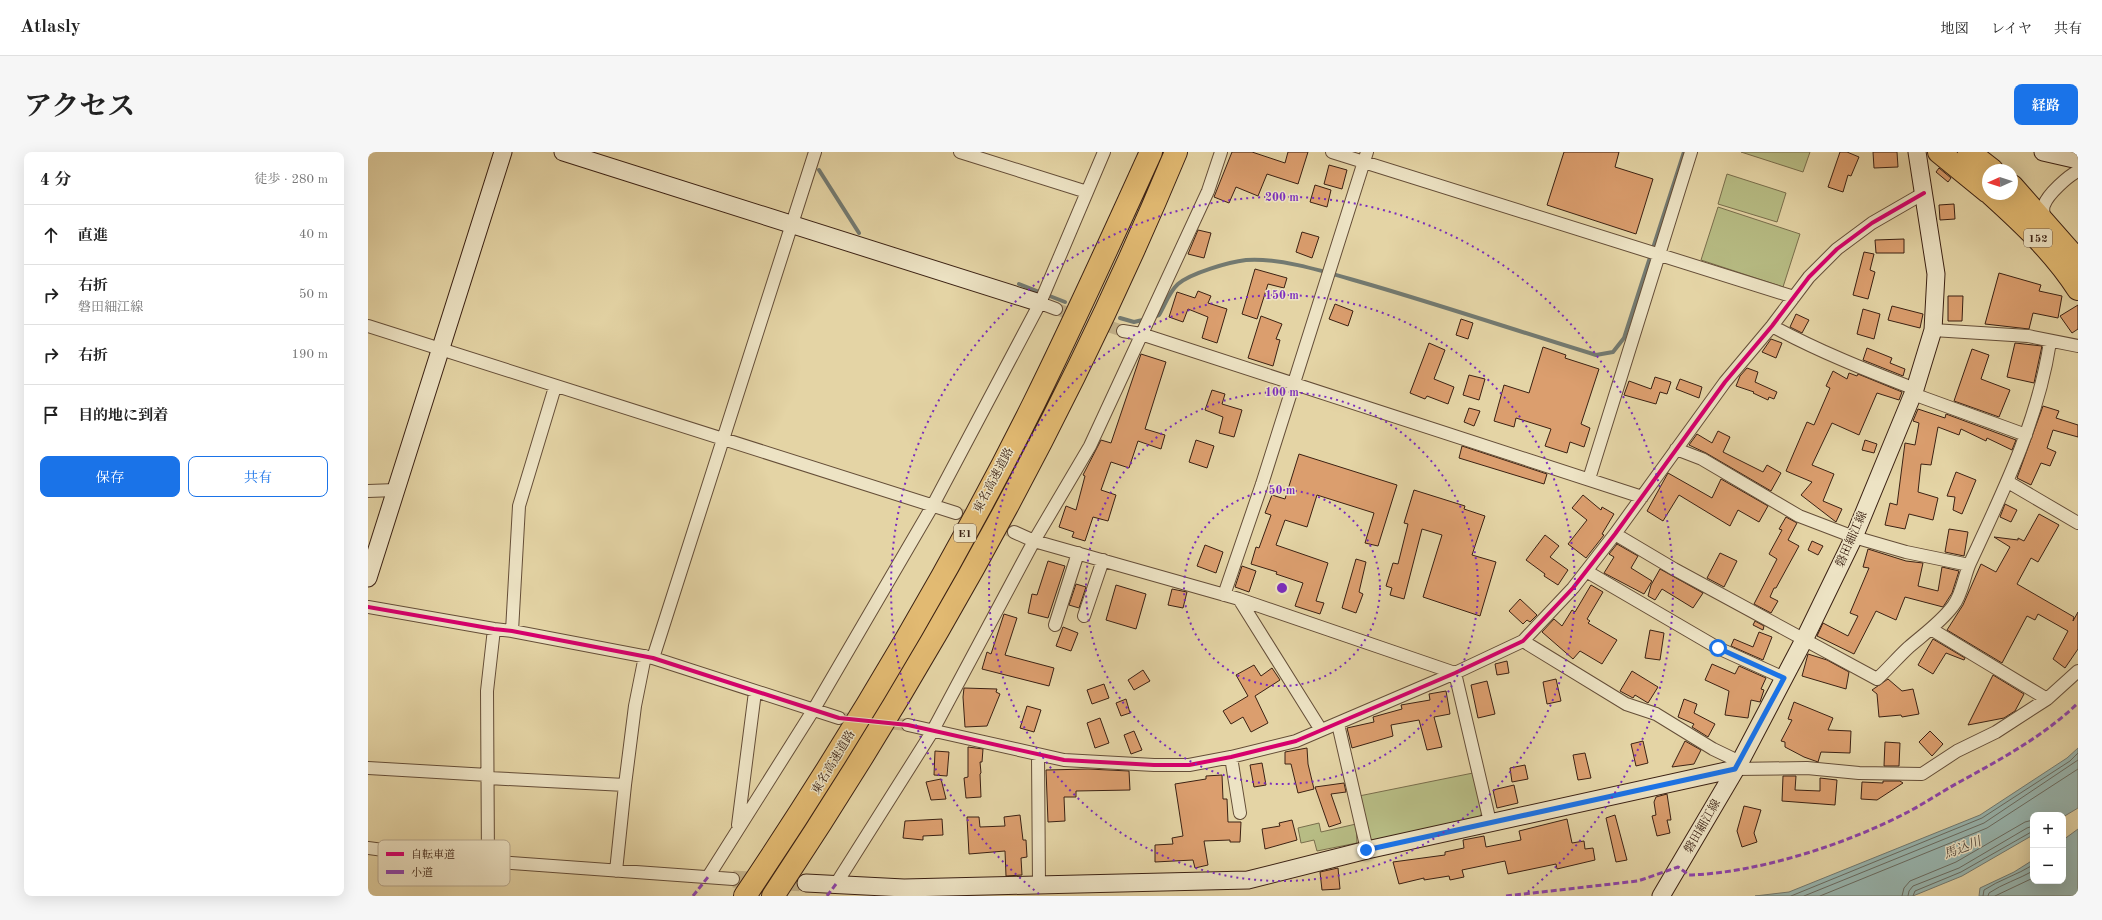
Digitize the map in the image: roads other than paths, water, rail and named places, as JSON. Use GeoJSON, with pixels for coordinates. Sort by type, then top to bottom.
{"type":"FeatureCollection","features":[{"type":"Feature","properties":{"kind":"highway","name":"東名高速道路"},"geometry":{"type":"LineString","coordinates":[[739,887],[811,797],[934,590],[1033,405],[1078,313],[1151,152]]}},
{"type":"Feature","properties":{"kind":"highway","name":"東名高速道路"},"geometry":{"type":"LineString","coordinates":[[773,896],[831,809],[887,717],[950,609],[1002,514],[1098,328],[1176,152]]}},
{"type":"Feature","properties":{"kind":"highway"},"geometry":{"type":"LineString","coordinates":[[1939,152],[1982,187]]}},
{"type":"Feature","properties":{"kind":"highway"},"geometry":{"type":"LineString","coordinates":[[1969,152],[1984,164]]}},
{"type":"Feature","properties":{"kind":"highway","name":"152"},"geometry":{"type":"LineString","coordinates":[[2018,192],[2046,222],[2078,261]]}},
{"type":"Feature","properties":{"kind":"highway","name":"152"},"geometry":{"type":"LineString","coordinates":[[1997,200],[2028,227],[2067,272],[2078,289]]}},
{"type":"Feature","properties":{"kind":"street"},"geometry":{"type":"LineString","coordinates":[[368,578],[502,152]]}},
{"type":"Feature","properties":{"kind":"street"},"geometry":{"type":"LineString","coordinates":[[563,152],[792,226],[1040,302],[1056,309]]}},
{"type":"Feature","properties":{"kind":"street"},"geometry":{"type":"LineString","coordinates":[[616,871],[624,785],[635,706],[649,657],[724,440],[815,152]]}},
{"type":"Feature","properties":{"kind":"street"},"geometry":{"type":"LineString","coordinates":[[708,877],[814,709],[933,505],[1040,302],[1104,152]]}},
{"type":"Feature","properties":{"kind":"street"},"geometry":{"type":"LineString","coordinates":[[836,884],[932,732],[1034,541],[1090,446],[1208,191],[1221,152]]}},
{"type":"Feature","properties":{"kind":"street"},"geometry":{"type":"LineString","coordinates":[[1332,152],[1366,157],[1643,250],[1794,297]]}},
{"type":"Feature","properties":{"kind":"street"},"geometry":{"type":"LineString","coordinates":[[1589,479],[1691,152]]}},
{"type":"Feature","properties":{"kind":"street","name":"磐田細江線"},"geometry":{"type":"LineString","coordinates":[[1661,896],[1737,766],[1804,640],[1854,537],[1914,391],[1933,330],[1936,274],[1917,152]]}},
{"type":"Feature","properties":{"kind":"street"},"geometry":{"type":"LineString","coordinates":[[2043,152],[2070,156]]}},
{"type":"Feature","properties":{"kind":"street"},"geometry":{"type":"LineString","coordinates":[[966,153],[1087,192]]}},
{"type":"Feature","properties":{"kind":"street"},"geometry":{"type":"LineString","coordinates":[[1224,595],[1329,272],[1336,255],[1366,157]]}},
{"type":"Feature","properties":{"kind":"street"},"geometry":{"type":"LineString","coordinates":[[2046,222],[2043,211],[2044,203],[2078,170]]}},
{"type":"Feature","properties":{"kind":"street"},"geometry":{"type":"LineString","coordinates":[[908,725],[932,732],[1064,760],[1154,765],[1189,765],[1231,757],[1296,741],[1456,673],[1523,641],[1586,571],[1615,534],[1725,382],[1772,326],[1809,277],[1837,249],[1872,223],[1924,193]]}},
{"type":"Feature","properties":{"kind":"street"},"geometry":{"type":"LineString","coordinates":[[368,326],[440,348],[555,387],[956,513]]}},
{"type":"Feature","properties":{"kind":"street"},"geometry":{"type":"LineString","coordinates":[[1772,326],[1853,366],[2026,435]]}},
{"type":"Feature","properties":{"kind":"street"},"geometry":{"type":"LineString","coordinates":[[1933,330],[2021,336],[2078,346]]}},
{"type":"Feature","properties":{"kind":"street"},"geometry":{"type":"LineString","coordinates":[[1123,331],[1142,331],[1294,383],[1642,497]]}},
{"type":"Feature","properties":{"kind":"street"},"geometry":{"type":"LineString","coordinates":[[1615,534],[1674,569],[1877,679],[1908,648],[1931,629],[1954,604],[1969,565],[2008,482],[2026,435],[2047,363],[2050,342]]}},
{"type":"Feature","properties":{"kind":"street"},"geometry":{"type":"LineString","coordinates":[[512,631],[519,506],[555,387]]}},
{"type":"Feature","properties":{"kind":"street"},"geometry":{"type":"LineString","coordinates":[[1676,449],[1702,459],[1799,516],[1854,537],[1906,552],[1969,565]]}},
{"type":"Feature","properties":{"kind":"street"},"geometry":{"type":"LineString","coordinates":[[2008,482],[2078,523]]}},
{"type":"Feature","properties":{"kind":"street"},"geometry":{"type":"LineString","coordinates":[[368,491],[396,490]]}},
{"type":"Feature","properties":{"kind":"street"},"geometry":{"type":"LineString","coordinates":[[1014,532],[1034,541],[1239,599],[1456,673]]}},
{"type":"Feature","properties":{"kind":"street"},"geometry":{"type":"LineString","coordinates":[[1055,625],[1078,553]]}},
{"type":"Feature","properties":{"kind":"street"},"geometry":{"type":"LineString","coordinates":[[1084,616],[1103,560]]}},
{"type":"Feature","properties":{"kind":"street"},"geometry":{"type":"LineString","coordinates":[[1586,571],[1718,648],[1784,678]]}},
{"type":"Feature","properties":{"kind":"street"},"geometry":{"type":"LineString","coordinates":[[1239,599],[1321,730]]}},
{"type":"Feature","properties":{"kind":"street"},"geometry":{"type":"LineString","coordinates":[[368,607],[512,631],[649,657],[839,718]]}},
{"type":"Feature","properties":{"kind":"street"},"geometry":{"type":"LineString","coordinates":[[488,840],[487,691],[494,629]]}},
{"type":"Feature","properties":{"kind":"street"},"geometry":{"type":"LineString","coordinates":[[1931,629],[2047,699]]}},
{"type":"Feature","properties":{"kind":"street"},"geometry":{"type":"LineString","coordinates":[[1523,641],[1626,704],[1656,714],[1713,749],[1737,766]]}},
{"type":"Feature","properties":{"kind":"street"},"geometry":{"type":"LineString","coordinates":[[806,883],[904,888],[1248,880],[1366,850],[1737,766],[1922,774],[1957,751],[1996,732],[2047,699],[2078,671]]}},
{"type":"Feature","properties":{"kind":"street"},"geometry":{"type":"LineString","coordinates":[[1456,673],[1490,822]]}},
{"type":"Feature","properties":{"kind":"street"},"geometry":{"type":"LineString","coordinates":[[737,829],[755,692]]}},
{"type":"Feature","properties":{"kind":"street"},"geometry":{"type":"LineString","coordinates":[[1338,724],[1366,850]]}},
{"type":"Feature","properties":{"kind":"street"},"geometry":{"type":"LineString","coordinates":[[1038,755],[1039,884]]}},
{"type":"Feature","properties":{"kind":"street"},"geometry":{"type":"LineString","coordinates":[[1231,757],[1240,813]]}},
{"type":"Feature","properties":{"kind":"street"},"geometry":{"type":"LineString","coordinates":[[368,768],[624,785]]}},
{"type":"Feature","properties":{"kind":"street"},"geometry":{"type":"LineString","coordinates":[[368,848],[378,849]]}},
{"type":"Feature","properties":{"kind":"street"},"geometry":{"type":"LineString","coordinates":[[510,864],[708,877],[739,887]]}},
{"type":"Feature","properties":{"kind":"water","name":"馬込川"},"geometry":{"type":"Polygon","coordinates":[[[2078,748],[2078,808],[2066,815],[2066,812],[2030,812],[2030,837],[1962,876],[1913,896],[1755,896],[1789,892],[1980,815],[2067,758],[2078,748]]]}},
{"type":"Feature","properties":{"kind":"water"},"geometry":{"type":"Polygon","coordinates":[[[2078,829],[2078,896],[1979,896],[1980,888],[2014,872],[2030,862],[2030,884],[2066,884],[2066,838],[2078,829]]]}},
{"type":"Feature","properties":{"kind":"waterway"},"geometry":{"type":"LineString","coordinates":[[1153,317],[1159,315],[1167,299],[1178,284],[1192,276],[1230,263],[1246,260],[1276,261],[1341,276],[1596,355],[1613,352],[1624,338],[1684,152]]}},
{"type":"Feature","properties":{"kind":"waterway"},"geometry":{"type":"LineString","coordinates":[[819,170],[859,233]]}},
{"type":"Feature","properties":{"kind":"waterway"},"geometry":{"type":"LineString","coordinates":[[1019,284],[1065,302]]}},
{"type":"Feature","properties":{"kind":"waterway"},"geometry":{"type":"LineString","coordinates":[[1120,318],[1134,322],[1147,319]]}},
{"type":"Feature","properties":{"kind":"tunnel"},"geometry":{"type":"LineString","coordinates":[[1056,309],[1123,331]]}},
{"type":"Feature","properties":{"kind":"tunnel"},"geometry":{"type":"LineString","coordinates":[[956,513],[1014,532]]}},
{"type":"Feature","properties":{"kind":"tunnel"},"geometry":{"type":"LineString","coordinates":[[839,718],[908,725]]}},
{"type":"Feature","properties":{"kind":"tunnel"},"geometry":{"type":"LineString","coordinates":[[733,879],[806,883]]}}]}
